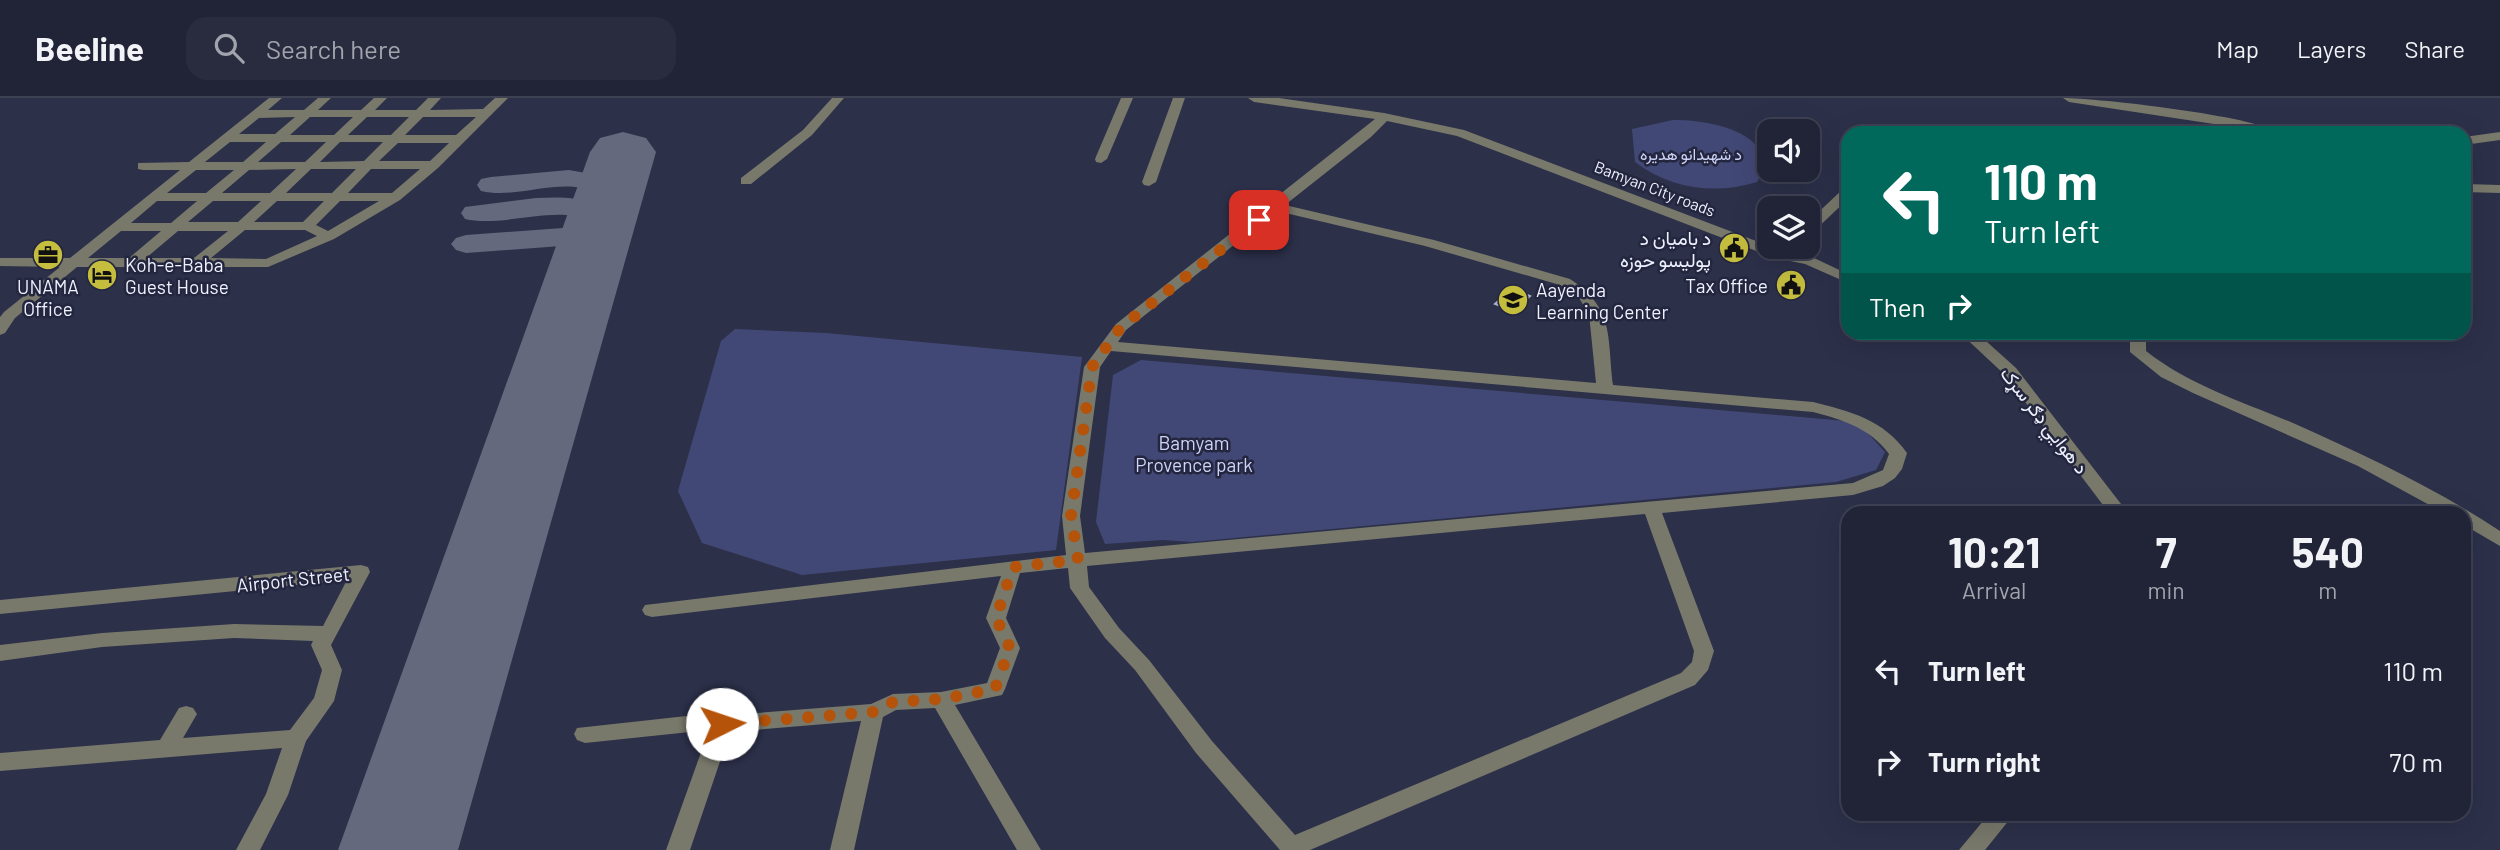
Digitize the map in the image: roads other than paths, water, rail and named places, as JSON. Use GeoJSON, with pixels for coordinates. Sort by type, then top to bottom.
{"type":"FeatureCollection","features":[{"type":"Feature","properties":{"kind":"street"},"geometry":{"type":"LineString","coordinates":[[0,330],[9,315],[276,98]]}},
{"type":"Feature","properties":{"kind":"street"},"geometry":{"type":"LineString","coordinates":[[130,265],[325,98]]}},
{"type":"Feature","properties":{"kind":"street"},"geometry":{"type":"LineString","coordinates":[[196,264],[240,228],[381,98]]}},
{"type":"Feature","properties":{"kind":"street"},"geometry":{"type":"LineString","coordinates":[[307,226],[435,98]]}},
{"type":"Feature","properties":{"kind":"street"},"geometry":{"type":"LineString","coordinates":[[0,262],[268,264],[329,236],[395,197],[433,165],[502,98]]}},
{"type":"Feature","properties":{"kind":"street"},"geometry":{"type":"LineString","coordinates":[[746,181],[812,129],[827,115],[838,98]]}},
{"type":"Feature","properties":{"kind":"street"},"geometry":{"type":"LineString","coordinates":[[1101,159],[1127,98]]}},
{"type":"Feature","properties":{"kind":"street"},"geometry":{"type":"LineString","coordinates":[[1149,182],[1180,98]]}},
{"type":"Feature","properties":{"kind":"street","name":"Bamyan City roads"},"geometry":{"type":"LineString","coordinates":[[1254,98],[1384,117],[1460,133],[1757,246]]}},
{"type":"Feature","properties":{"kind":"street"},"geometry":{"type":"LineString","coordinates":[[2069,98],[2243,126]]}},
{"type":"Feature","properties":{"kind":"street"},"geometry":{"type":"LineString","coordinates":[[256,114],[484,113]]}},
{"type":"Feature","properties":{"kind":"street"},"geometry":{"type":"LineString","coordinates":[[1384,117],[1367,134],[1276,207],[1121,327],[1105,346],[1092,367],[1071,516],[1080,588],[1112,633],[1142,665],[1204,747],[1293,848],[1688,679],[1701,665],[1704,651],[1651,506]]}},
{"type":"Feature","properties":{"kind":"street"},"geometry":{"type":"LineString","coordinates":[[2471,140],[2500,136]]}},
{"type":"Feature","properties":{"kind":"street"},"geometry":{"type":"LineString","coordinates":[[227,138],[457,139]]}},
{"type":"Feature","properties":{"kind":"street"},"geometry":{"type":"LineString","coordinates":[[143,166],[433,165]]}},
{"type":"Feature","properties":{"kind":"street"},"geometry":{"type":"LineString","coordinates":[[2471,188],[2500,189]]}},
{"type":"Feature","properties":{"kind":"street"},"geometry":{"type":"LineString","coordinates":[[151,197],[395,197]]}},
{"type":"Feature","properties":{"kind":"street"},"geometry":{"type":"LineString","coordinates":[[1820,218],[1841,198]]}},
{"type":"Feature","properties":{"kind":"street"},"geometry":{"type":"LineString","coordinates":[[1276,207],[1429,243],[1565,282],[1584,295],[1597,314],[1605,389]]}},
{"type":"Feature","properties":{"kind":"street"},"geometry":{"type":"LineString","coordinates":[[114,227],[307,226],[329,236]]}},
{"type":"Feature","properties":{"kind":"street"},"geometry":{"type":"LineString","coordinates":[[1797,259],[1809,261],[1841,276]]}},
{"type":"Feature","properties":{"kind":"street","name":"د هوايي ډګر سړک"},"geometry":{"type":"LineString","coordinates":[[1975,340],[2010,370],[2114,506]]}},
{"type":"Feature","properties":{"kind":"street"},"geometry":{"type":"LineString","coordinates":[[2138,340],[2138,352],[2153,366],[2190,385],[2359,458],[2408,482],[2447,506]]}},
{"type":"Feature","properties":{"kind":"street"},"geometry":{"type":"LineString","coordinates":[[652,611],[1078,560],[1853,489],[1888,478],[1897,465],[1898,453],[1877,429],[1856,418],[1813,407],[1105,346]]}},
{"type":"Feature","properties":{"kind":"street"},"geometry":{"type":"LineString","coordinates":[[2471,521],[2500,540]]}},
{"type":"Feature","properties":{"kind":"street"},"geometry":{"type":"LineString","coordinates":[[723,720],[722,724],[874,712],[893,702],[941,699],[995,689],[1010,648],[996,618],[1013,567]]}},
{"type":"Feature","properties":{"kind":"street","name":"Airport Street"},"geometry":{"type":"LineString","coordinates":[[0,607],[361,572],[321,645],[332,670],[324,701],[296,738],[277,795],[248,850]]}},
{"type":"Feature","properties":{"kind":"street"},"geometry":{"type":"LineString","coordinates":[[0,653],[102,639],[234,631],[329,634]]}},
{"type":"Feature","properties":{"kind":"street"},"geometry":{"type":"LineString","coordinates":[[941,699],[1013,839],[1029,850]]}},
{"type":"Feature","properties":{"kind":"street"},"geometry":{"type":"LineString","coordinates":[[842,850],[874,712]]}},
{"type":"Feature","properties":{"kind":"street"},"geometry":{"type":"LineString","coordinates":[[166,750],[186,714]]}},
{"type":"Feature","properties":{"kind":"street"},"geometry":{"type":"LineString","coordinates":[[585,734],[723,720]]}},
{"type":"Feature","properties":{"kind":"street"},"geometry":{"type":"LineString","coordinates":[[678,850],[723,720]]}},
{"type":"Feature","properties":{"kind":"street"},"geometry":{"type":"LineString","coordinates":[[0,762],[296,738]]}},
{"type":"Feature","properties":{"kind":"street"},"geometry":{"type":"LineString","coordinates":[[1971,850],[1997,821]]}},
{"type":"Feature","properties":{"kind":"place","name":"د بامیان د پولیسو حوزه"},"geometry":{"type":"Point","coordinates":[1734,248]}},
{"type":"Feature","properties":{"kind":"place","name":"UNAMA Office"},"geometry":{"type":"Point","coordinates":[48,255]}},
{"type":"Feature","properties":{"kind":"place","name":"Koh-e-Baba Guest House"},"geometry":{"type":"Point","coordinates":[102,275]}},
{"type":"Feature","properties":{"kind":"place","name":"Tax Office"},"geometry":{"type":"Point","coordinates":[1791,285]}},
{"type":"Feature","properties":{"kind":"place","name":"Aayenda Learning Center"},"geometry":{"type":"Point","coordinates":[1513,300]}},
{"type":"Feature","properties":{"kind":"park label","name":"د شهیدانو هدیره"},"geometry":{"type":"Point","coordinates":[1691,153]}},
{"type":"Feature","properties":{"kind":"park label","name":"Bamyam Provence park"},"geometry":{"type":"Point","coordinates":[1194,453]}}]}
